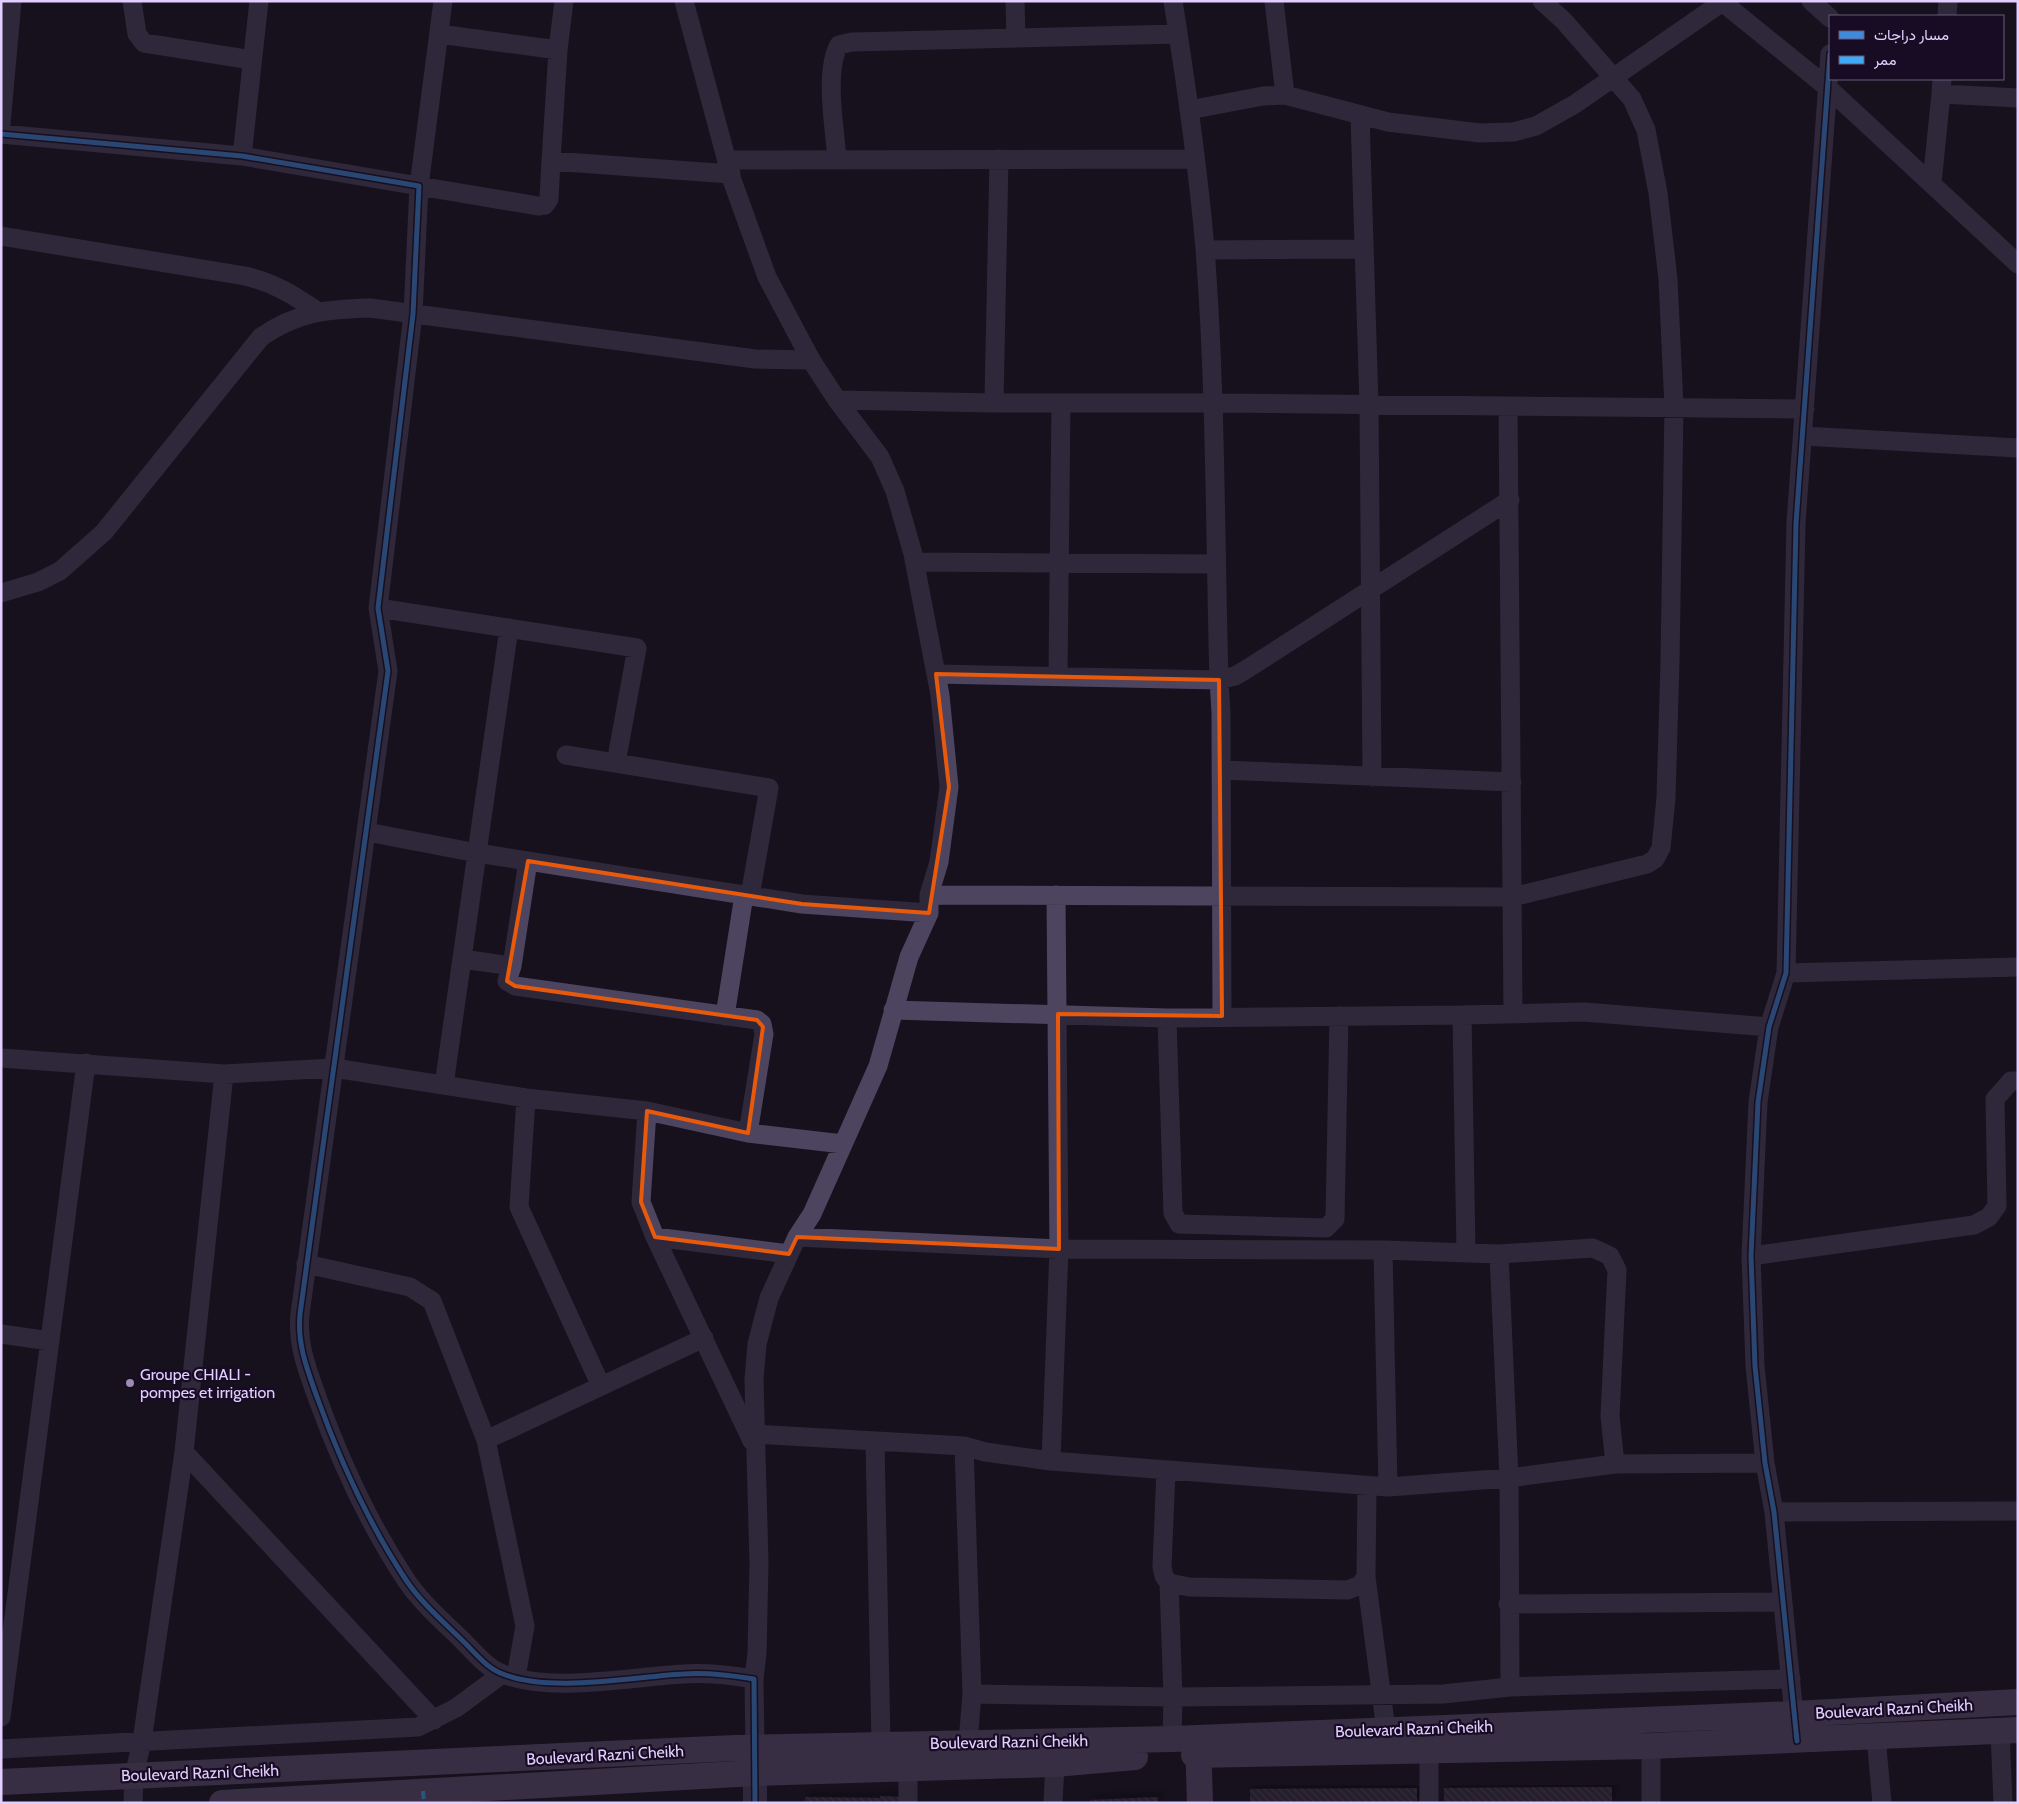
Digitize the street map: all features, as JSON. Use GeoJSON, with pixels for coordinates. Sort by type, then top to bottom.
{"type":"FeatureCollection","features":[{"type":"Feature","properties":{"kind":"main road","name":"Boulevard Razni Cheikh"},"geometry":{"type":"LineString","coordinates":[[222,1803],[755,1773],[1056,1764],[1198,1746],[1386,1730],[1794,1714],[2018,1702]]}},
{"type":"Feature","properties":{"kind":"main road","name":"Boulevard Razni Cheikh"},"geometry":{"type":"LineString","coordinates":[[1,1782],[755,1747],[1172,1738],[1198,1746],[1430,1751],[1797,1741],[2009,1731]]}},
{"type":"Feature","properties":{"kind":"main road"},"geometry":{"type":"LineString","coordinates":[[1198,1746],[1200,1803]]}},
{"type":"Feature","properties":{"kind":"street"},"geometry":{"type":"LineString","coordinates":[[1,124],[12,1]]}},
{"type":"Feature","properties":{"kind":"street"},"geometry":{"type":"LineString","coordinates":[[132,1],[137,34],[144,43],[252,60]]}},
{"type":"Feature","properties":{"kind":"street"},"geometry":{"type":"LineString","coordinates":[[242,156],[259,1]]}},
{"type":"Feature","properties":{"kind":"street"},"geometry":{"type":"LineString","coordinates":[[443,1],[419,186],[413,314],[378,608],[388,671],[306,1264],[298,1330],[301,1351],[329,1431],[357,1494],[407,1581],[432,1610],[486,1663],[509,1676],[535,1682],[565,1682],[702,1673],[754,1679]]}},
{"type":"Feature","properties":{"kind":"street"},"geometry":{"type":"LineString","coordinates":[[1,134],[242,156],[545,205],[549,199],[558,50],[564,1]]}},
{"type":"Feature","properties":{"kind":"street"},"geometry":{"type":"LineString","coordinates":[[684,1],[729,167],[767,276],[811,360],[837,400],[880,457],[895,491],[915,562],[936,674],[946,736],[949,787],[940,862],[929,904],[909,957],[878,1066],[812,1214],[797,1237],[769,1298],[757,1344],[754,1380],[759,1508],[759,1563],[757,1653],[754,1679],[754,1803]]}},
{"type":"Feature","properties":{"kind":"street"},"geometry":{"type":"LineString","coordinates":[[1015,1],[1016,38]]}},
{"type":"Feature","properties":{"kind":"street"},"geometry":{"type":"LineString","coordinates":[[1173,1],[1189,110],[1205,250],[1212,403],[1221,770],[1222,1016]]}},
{"type":"Feature","properties":{"kind":"street"},"geometry":{"type":"LineString","coordinates":[[1274,1],[1285,95]]}},
{"type":"Feature","properties":{"kind":"street"},"geometry":{"type":"LineString","coordinates":[[367,832],[477,853],[802,904],[929,904],[1056,895],[1513,897],[1647,864],[1655,859],[1661,848],[1666,798],[1674,407],[1668,279],[1658,193],[1646,130],[1632,98],[1564,21],[1542,1]]}},
{"type":"Feature","properties":{"kind":"street"},"geometry":{"type":"LineString","coordinates":[[1811,1],[1829,15]]}},
{"type":"Feature","properties":{"kind":"street"},"geometry":{"type":"LineString","coordinates":[[1831,15],[1833,1]]}},
{"type":"Feature","properties":{"kind":"street"},"geometry":{"type":"LineString","coordinates":[[1947,15],[1948,1]]}},
{"type":"Feature","properties":{"kind":"street"},"geometry":{"type":"LineString","coordinates":[[1189,110],[1263,96],[1285,95],[1388,122],[1480,133],[1513,132],[1536,126],[1576,104],[1722,2],[1827,87],[2018,264]]}},
{"type":"Feature","properties":{"kind":"street"},"geometry":{"type":"LineString","coordinates":[[439,34],[558,50]]}},
{"type":"Feature","properties":{"kind":"street"},"geometry":{"type":"LineString","coordinates":[[837,160],[831,73],[833,55],[839,45],[852,42],[1178,34]]}},
{"type":"Feature","properties":{"kind":"street"},"geometry":{"type":"LineString","coordinates":[[1797,1741],[1774,1512],[1765,1463],[1755,1366],[1750,1256],[1758,1102],[1769,1028],[1786,973],[1796,523],[1829,65]]}},
{"type":"Feature","properties":{"kind":"street"},"geometry":{"type":"LineString","coordinates":[[1932,184],[1942,86],[2018,98]]}},
{"type":"Feature","properties":{"kind":"street"},"geometry":{"type":"LineString","coordinates":[[1360,115],[1369,405],[1372,777]]}},
{"type":"Feature","properties":{"kind":"street"},"geometry":{"type":"LineString","coordinates":[[994,403],[999,159]]}},
{"type":"Feature","properties":{"kind":"street"},"geometry":{"type":"LineString","coordinates":[[551,161],[729,167],[837,160],[1195,160]]}},
{"type":"Feature","properties":{"kind":"street"},"geometry":{"type":"LineString","coordinates":[[1,236],[268,281],[285,289],[317,311]]}},
{"type":"Feature","properties":{"kind":"street"},"geometry":{"type":"LineString","coordinates":[[1205,250],[1364,250]]}},
{"type":"Feature","properties":{"kind":"street"},"geometry":{"type":"LineString","coordinates":[[1,593],[30,585],[60,571],[104,532],[261,337],[276,327],[317,311],[370,308],[755,359],[811,360]]}},
{"type":"Feature","properties":{"kind":"street"},"geometry":{"type":"LineString","coordinates":[[837,400],[994,403],[1212,403],[1804,409]]}},
{"type":"Feature","properties":{"kind":"street"},"geometry":{"type":"LineString","coordinates":[[1058,677],[1061,403]]}},
{"type":"Feature","properties":{"kind":"street"},"geometry":{"type":"LineString","coordinates":[[1508,406],[1513,1012]]}},
{"type":"Feature","properties":{"kind":"street"},"geometry":{"type":"LineString","coordinates":[[1803,436],[2018,448]]}},
{"type":"Feature","properties":{"kind":"street"},"geometry":{"type":"LineString","coordinates":[[936,674],[1219,680],[1235,676],[1510,500]]}},
{"type":"Feature","properties":{"kind":"street"},"geometry":{"type":"LineString","coordinates":[[915,562],[1216,564]]}},
{"type":"Feature","properties":{"kind":"street"},"geometry":{"type":"LineString","coordinates":[[378,608],[637,648],[616,763]]}},
{"type":"Feature","properties":{"kind":"street"},"geometry":{"type":"LineString","coordinates":[[444,1085],[509,628]]}},
{"type":"Feature","properties":{"kind":"street"},"geometry":{"type":"LineString","coordinates":[[566,755],[769,788],[725,1016]]}},
{"type":"Feature","properties":{"kind":"street"},"geometry":{"type":"LineString","coordinates":[[1221,770],[1512,782]]}},
{"type":"Feature","properties":{"kind":"street"},"geometry":{"type":"LineString","coordinates":[[528,861],[512,966],[507,981],[515,986],[757,1020],[763,1027],[764,1034],[748,1133]]}},
{"type":"Feature","properties":{"kind":"street"},"geometry":{"type":"LineString","coordinates":[[1051,1461],[1059,1249],[1056,895]]}},
{"type":"Feature","properties":{"kind":"street"},"geometry":{"type":"LineString","coordinates":[[462,958],[512,966]]}},
{"type":"Feature","properties":{"kind":"street"},"geometry":{"type":"LineString","coordinates":[[1786,973],[2018,967]]}},
{"type":"Feature","properties":{"kind":"street"},"geometry":{"type":"LineString","coordinates":[[894,1010],[1167,1018],[1584,1012],[1769,1028]]}},
{"type":"Feature","properties":{"kind":"street"},"geometry":{"type":"LineString","coordinates":[[1462,1015],[1466,1253]]}},
{"type":"Feature","properties":{"kind":"street"},"geometry":{"type":"LineString","coordinates":[[1167,1018],[1173,1213],[1179,1224],[1326,1228],[1335,1219],[1339,1016]]}},
{"type":"Feature","properties":{"kind":"street"},"geometry":{"type":"LineString","coordinates":[[1,1058],[86,1062],[224,1074],[334,1068],[526,1098],[647,1111],[748,1133],[843,1144]]}},
{"type":"Feature","properties":{"kind":"street"},"geometry":{"type":"LineString","coordinates":[[1,1717],[86,1062]]}},
{"type":"Feature","properties":{"kind":"street"},"geometry":{"type":"LineString","coordinates":[[133,1803],[134,1776],[142,1741],[184,1452],[224,1074]]}},
{"type":"Feature","properties":{"kind":"street"},"geometry":{"type":"LineString","coordinates":[[1750,1256],[1974,1225],[1989,1217],[1996,1206],[1995,1099],[2012,1081],[2018,1081]]}},
{"type":"Feature","properties":{"kind":"street"},"geometry":{"type":"LineString","coordinates":[[526,1098],[519,1207],[601,1386]]}},
{"type":"Feature","properties":{"kind":"street"},"geometry":{"type":"LineString","coordinates":[[647,1111],[640,1202],[655,1237],[755,1440]]}},
{"type":"Feature","properties":{"kind":"street"},"geometry":{"type":"LineString","coordinates":[[655,1237],[789,1254]]}},
{"type":"Feature","properties":{"kind":"street"},"geometry":{"type":"LineString","coordinates":[[797,1237],[1059,1249],[1383,1250],[1499,1254],[1593,1248],[1610,1256],[1617,1270],[1610,1416],[1615,1464]]}},
{"type":"Feature","properties":{"kind":"street"},"geometry":{"type":"LineString","coordinates":[[1383,1250],[1388,1487]]}},
{"type":"Feature","properties":{"kind":"street"},"geometry":{"type":"LineString","coordinates":[[1499,1254],[1509,1478],[1508,1604],[1510,1687]]}},
{"type":"Feature","properties":{"kind":"street"},"geometry":{"type":"LineString","coordinates":[[1,1749],[418,1728],[509,1676],[525,1626],[486,1440],[432,1301],[410,1286],[306,1264]]}},
{"type":"Feature","properties":{"kind":"street"},"geometry":{"type":"LineString","coordinates":[[1,1334],[50,1341]]}},
{"type":"Feature","properties":{"kind":"street"},"geometry":{"type":"LineString","coordinates":[[486,1440],[704,1338]]}},
{"type":"Feature","properties":{"kind":"street"},"geometry":{"type":"LineString","coordinates":[[755,1440],[964,1446],[985,1452],[1051,1461],[1388,1487],[1509,1478],[1615,1464],[1765,1463]]}},
{"type":"Feature","properties":{"kind":"street"},"geometry":{"type":"LineString","coordinates":[[875,1442],[882,1744]]}},
{"type":"Feature","properties":{"kind":"street"},"geometry":{"type":"LineString","coordinates":[[964,1446],[972,1694],[968,1742]]}},
{"type":"Feature","properties":{"kind":"street"},"geometry":{"type":"LineString","coordinates":[[184,1452],[434,1720]]}},
{"type":"Feature","properties":{"kind":"street"},"geometry":{"type":"LineString","coordinates":[[1166,1470],[1162,1567],[1164,1576],[1169,1582],[1189,1587],[1348,1590],[1360,1585],[1366,1577]]}},
{"type":"Feature","properties":{"kind":"street"},"geometry":{"type":"LineString","coordinates":[[1366,1486],[1366,1577],[1386,1730]]}},
{"type":"Feature","properties":{"kind":"street"},"geometry":{"type":"LineString","coordinates":[[1774,1512],[2018,1511]]}},
{"type":"Feature","properties":{"kind":"street"},"geometry":{"type":"LineString","coordinates":[[1169,1582],[1173,1697],[1172,1738]]}},
{"type":"Feature","properties":{"kind":"street"},"geometry":{"type":"LineString","coordinates":[[1508,1604],[1782,1602]]}},
{"type":"Feature","properties":{"kind":"street"},"geometry":{"type":"LineString","coordinates":[[972,1694],[1173,1697],[1463,1693],[1510,1687],[1790,1679]]}},
{"type":"Feature","properties":{"kind":"street"},"geometry":{"type":"LineString","coordinates":[[2003,1803],[2009,1731]]}},
{"type":"Feature","properties":{"kind":"street"},"geometry":{"type":"LineString","coordinates":[[1876,1737],[1882,1803]]}},
{"type":"Feature","properties":{"kind":"street"},"geometry":{"type":"LineString","coordinates":[[1651,1746],[1651,1803]]}},
{"type":"Feature","properties":{"kind":"street"},"geometry":{"type":"LineString","coordinates":[[1429,1803],[1430,1751]]}},
{"type":"Feature","properties":{"kind":"street"},"geometry":{"type":"LineString","coordinates":[[1054,1803],[1056,1764]]}},
{"type":"Feature","properties":{"kind":"street"},"geometry":{"type":"LineString","coordinates":[[908,1768],[908,1803]]}},
{"type":"Feature","properties":{"kind":"highlighted area"},"geometry":{"type":"Polygon","coordinates":[[[936,674],[1219,680],[1222,1016],[1058,1014],[1059,1249],[797,1237],[789,1254],[655,1237],[641,1202],[647,1111],[748,1133],[763,1027],[757,1020],[515,986],[507,981],[528,861],[802,904],[929,913],[949,787],[936,674]]]}},
{"type":"Feature","properties":{"kind":"building"},"geometry":{"type":"Polygon","coordinates":[[[1612,1787],[1612,1803],[1444,1803],[1444,1788],[1612,1787]]]}},
{"type":"Feature","properties":{"kind":"building"},"geometry":{"type":"Polygon","coordinates":[[[1417,1788],[1417,1803],[1250,1803],[1250,1789],[1417,1788]]]}},
{"type":"Feature","properties":{"kind":"building"},"geometry":{"type":"Polygon","coordinates":[[[880,1796],[900,1797],[900,1803],[800,1803],[805,1801],[805,1797],[880,1798],[880,1796]]]}},
{"type":"Feature","properties":{"kind":"building"},"geometry":{"type":"Polygon","coordinates":[[[1158,1797],[1158,1803],[1090,1803],[1090,1800],[1158,1797]]]}},
{"type":"Feature","properties":{"kind":"marked path"},"geometry":{"type":"LineString","coordinates":[[423,1791],[424,1803]]}},
{"type":"Feature","properties":{"kind":"cycle path"},"geometry":{"type":"LineString","coordinates":[[1797,1741],[1774,1512],[1765,1463],[1755,1366],[1751,1256],[1758,1102],[1769,1027],[1786,973],[1796,523],[1829,68]]}},
{"type":"Feature","properties":{"kind":"cycle path"},"geometry":{"type":"LineString","coordinates":[[1,134],[242,156],[419,186],[413,314],[378,608],[388,671],[300,1314],[301,1346],[326,1421],[356,1492],[392,1559],[419,1597],[434,1613],[487,1665],[498,1672],[522,1680],[567,1683],[701,1673],[754,1679],[755,1803]]}},
{"type":"Feature","properties":{"kind":"place","name":"Groupe CHIALI - pompes et irrigation"},"geometry":{"type":"Point","coordinates":[130,1383]}}]}
